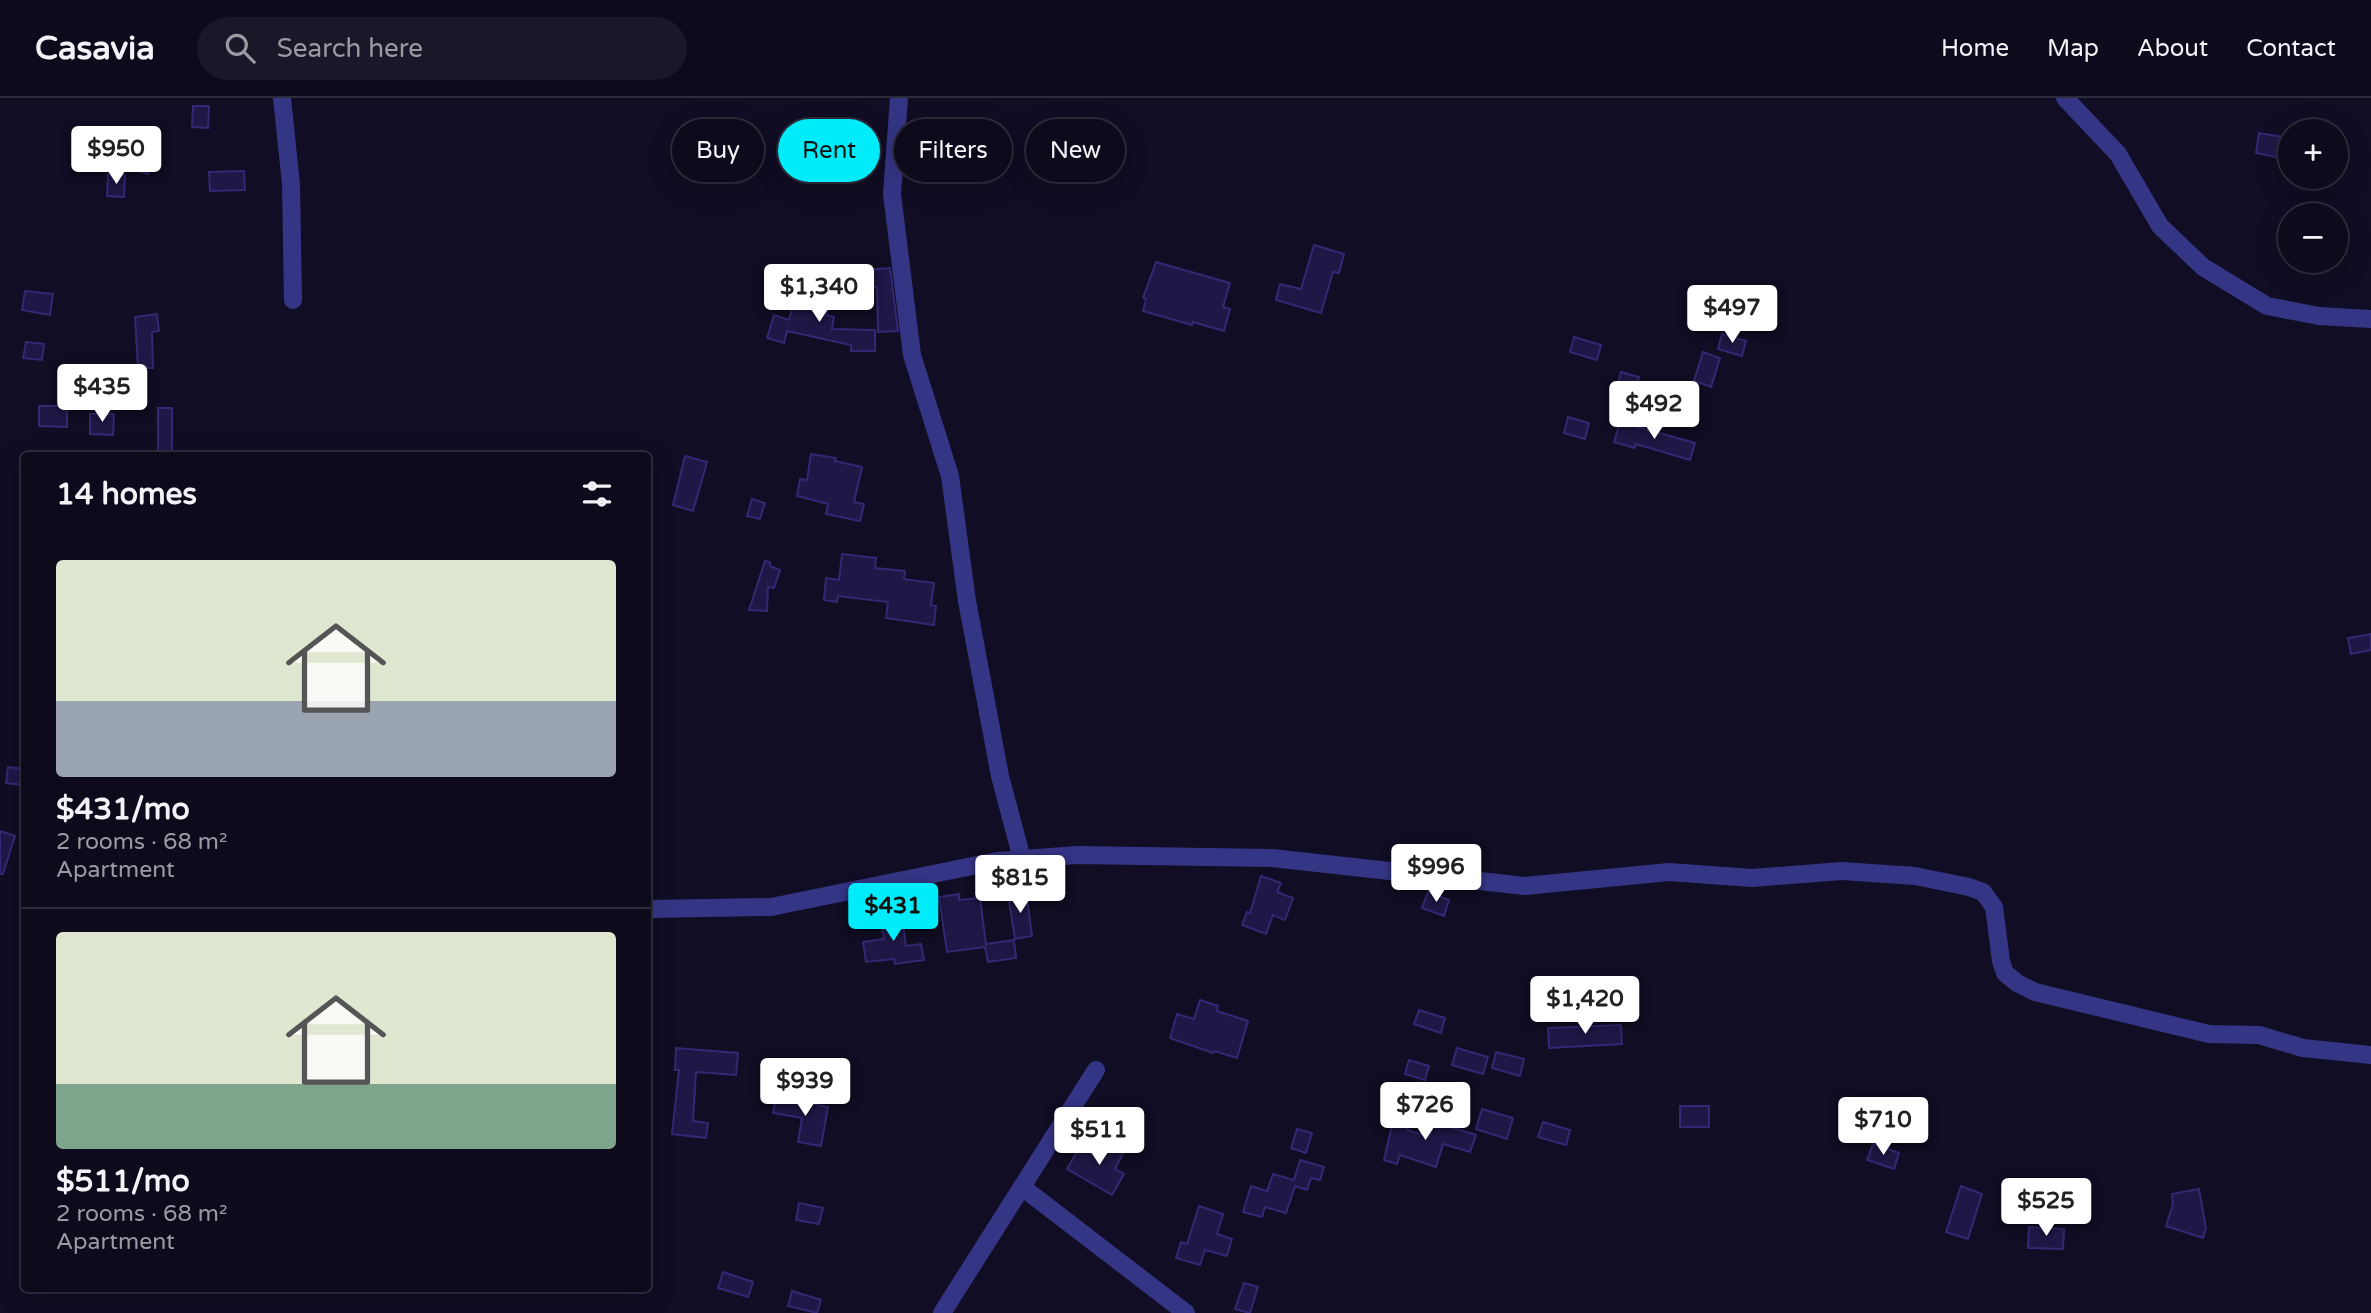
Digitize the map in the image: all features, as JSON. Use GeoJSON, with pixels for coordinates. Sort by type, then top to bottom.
{"type":"FeatureCollection","features":[{"type":"Feature","properties":{"kind":"street"},"geometry":{"type":"LineString","coordinates":[[282,98],[291,184],[293,300]]}},
{"type":"Feature","properties":{"kind":"street"},"geometry":{"type":"LineString","coordinates":[[899,98],[892,194],[912,355],[950,476],[967,601],[1000,776],[1022,859]]}},
{"type":"Feature","properties":{"kind":"street"},"geometry":{"type":"LineString","coordinates":[[2065,98],[2118,155],[2160,226],[2203,267],[2267,306],[2319,316],[2371,319]]}},
{"type":"Feature","properties":{"kind":"street"},"geometry":{"type":"LineString","coordinates":[[651,909],[771,907],[997,861],[1077,855],[1272,858],[1525,886],[1669,872],[1752,878],[1842,871],[1915,876],[1983,892],[1994,907],[2005,973],[2035,992],[2209,1034],[2259,1035],[2304,1048],[2371,1055]]}},
{"type":"Feature","properties":{"kind":"street"},"geometry":{"type":"LineString","coordinates":[[942,1313],[1096,1070]]}},
{"type":"Feature","properties":{"kind":"street"},"geometry":{"type":"LineString","coordinates":[[1022,1187],[1186,1313]]}},
{"type":"Feature","properties":{"kind":"building"},"geometry":{"type":"Polygon","coordinates":[[[193,106],[209,106],[208,128],[192,127],[193,106]]]}},
{"type":"Feature","properties":{"kind":"building"},"geometry":{"type":"Polygon","coordinates":[[[2259,133],[2278,136],[2278,157],[2256,153],[2259,133]]]}},
{"type":"Feature","properties":{"kind":"building"},"geometry":{"type":"Polygon","coordinates":[[[133,155],[152,161],[148,174],[129,168],[133,155]]]}},
{"type":"Feature","properties":{"kind":"building"},"geometry":{"type":"Polygon","coordinates":[[[244,171],[245,190],[210,191],[209,172],[244,171]]]}},
{"type":"Feature","properties":{"kind":"building"},"geometry":{"type":"Polygon","coordinates":[[[108,174],[125,175],[124,197],[107,196],[108,174]]]}},
{"type":"Feature","properties":{"kind":"building"},"geometry":{"type":"Polygon","coordinates":[[[1314,245],[1344,254],[1339,273],[1333,272],[1321,313],[1276,300],[1280,284],[1301,289],[1314,245]]]}},
{"type":"Feature","properties":{"kind":"building"},"geometry":{"type":"Polygon","coordinates":[[[1156,262],[1230,283],[1223,307],[1230,309],[1224,331],[1143,311],[1146,299],[1143,298],[1156,262]]]}},
{"type":"Feature","properties":{"kind":"building"},"geometry":{"type":"Polygon","coordinates":[[[890,268],[898,331],[878,332],[877,287],[854,289],[853,271],[890,268]]]}},
{"type":"Feature","properties":{"kind":"building"},"geometry":{"type":"Polygon","coordinates":[[[798,288],[832,298],[826,315],[834,317],[832,329],[875,330],[875,351],[851,351],[851,345],[787,331],[784,343],[767,338],[774,315],[789,320],[798,288]]]}},
{"type":"Feature","properties":{"kind":"building"},"geometry":{"type":"Polygon","coordinates":[[[25,291],[53,294],[50,315],[22,310],[25,291]]]}},
{"type":"Feature","properties":{"kind":"building"},"geometry":{"type":"Polygon","coordinates":[[[157,314],[159,331],[152,332],[153,368],[138,368],[135,317],[157,314]]]}},
{"type":"Feature","properties":{"kind":"building"},"geometry":{"type":"Polygon","coordinates":[[[1722,334],[1746,341],[1742,356],[1718,349],[1722,334]]]}},
{"type":"Feature","properties":{"kind":"building"},"geometry":{"type":"Polygon","coordinates":[[[1574,337],[1601,345],[1597,360],[1570,352],[1574,337]]]}},
{"type":"Feature","properties":{"kind":"building"},"geometry":{"type":"Polygon","coordinates":[[[26,342],[44,344],[42,360],[23,358],[26,342]]]}},
{"type":"Feature","properties":{"kind":"building"},"geometry":{"type":"Polygon","coordinates":[[[1703,352],[1720,358],[1711,387],[1694,381],[1703,352]]]}},
{"type":"Feature","properties":{"kind":"building"},"geometry":{"type":"Polygon","coordinates":[[[1621,372],[1639,377],[1634,395],[1639,397],[1635,411],[1613,404],[1621,372]]]}},
{"type":"Feature","properties":{"kind":"building"},"geometry":{"type":"Polygon","coordinates":[[[39,406],[67,406],[67,427],[39,426],[39,406]]]}},
{"type":"Feature","properties":{"kind":"building"},"geometry":{"type":"Polygon","coordinates":[[[158,408],[172,408],[172,452],[158,452],[158,408]]]}},
{"type":"Feature","properties":{"kind":"building"},"geometry":{"type":"Polygon","coordinates":[[[90,414],[114,414],[113,435],[90,434],[90,414]]]}},
{"type":"Feature","properties":{"kind":"building"},"geometry":{"type":"Polygon","coordinates":[[[1568,417],[1589,423],[1585,439],[1564,433],[1568,417]]]}},
{"type":"Feature","properties":{"kind":"building"},"geometry":{"type":"Polygon","coordinates":[[[1620,422],[1695,443],[1690,460],[1636,444],[1635,448],[1614,442],[1620,422]]]}},
{"type":"Feature","properties":{"kind":"building"},"geometry":{"type":"Polygon","coordinates":[[[811,454],[836,458],[835,461],[862,467],[854,502],[864,504],[860,521],[826,514],[828,504],[797,496],[800,479],[807,480],[811,454]]]}},
{"type":"Feature","properties":{"kind":"building"},"geometry":{"type":"Polygon","coordinates":[[[685,456],[707,462],[693,511],[673,505],[685,456]]]}},
{"type":"Feature","properties":{"kind":"building"},"geometry":{"type":"Polygon","coordinates":[[[752,499],[765,503],[760,519],[747,516],[752,499]]]}},
{"type":"Feature","properties":{"kind":"building"},"geometry":{"type":"Polygon","coordinates":[[[842,554],[876,558],[875,568],[905,571],[904,579],[934,583],[931,605],[936,606],[934,625],[886,618],[888,602],[838,596],[837,602],[824,600],[826,578],[839,580],[842,554]]]}},
{"type":"Feature","properties":{"kind":"building"},"geometry":{"type":"Polygon","coordinates":[[[765,561],[780,570],[774,588],[768,587],[767,611],[749,610],[765,561]]]}},
{"type":"Feature","properties":{"kind":"building"},"geometry":{"type":"Polygon","coordinates":[[[2371,634],[2371,650],[2351,654],[2348,638],[2371,634]]]}},
{"type":"Feature","properties":{"kind":"building"},"geometry":{"type":"Polygon","coordinates":[[[8,767],[21,769],[21,785],[6,783],[8,767]]]}},
{"type":"Feature","properties":{"kind":"building"},"geometry":{"type":"Polygon","coordinates":[[[0,831],[15,836],[3,874],[0,874],[0,831]]]}},
{"type":"Feature","properties":{"kind":"building"},"geometry":{"type":"Polygon","coordinates":[[[1261,876],[1281,883],[1277,892],[1293,898],[1285,920],[1273,915],[1266,934],[1242,925],[1247,912],[1250,913],[1261,876]]]}},
{"type":"Feature","properties":{"kind":"building"},"geometry":{"type":"Polygon","coordinates":[[[934,888],[936,906],[912,910],[910,892],[934,888]]]}},
{"type":"Feature","properties":{"kind":"building"},"geometry":{"type":"Polygon","coordinates":[[[1026,891],[1032,936],[1015,939],[1008,894],[1026,891]]]}},
{"type":"Feature","properties":{"kind":"building"},"geometry":{"type":"Polygon","coordinates":[[[1428,892],[1449,900],[1444,916],[1422,908],[1428,892]]]}},
{"type":"Feature","properties":{"kind":"building"},"geometry":{"type":"Polygon","coordinates":[[[959,894],[959,900],[980,898],[986,944],[1014,940],[1016,958],[988,962],[985,947],[947,952],[939,897],[959,894]]]}},
{"type":"Feature","properties":{"kind":"building"},"geometry":{"type":"Polygon","coordinates":[[[901,911],[906,946],[921,944],[924,960],[895,964],[894,959],[866,962],[863,942],[884,939],[881,914],[901,911]]]}},
{"type":"Feature","properties":{"kind":"building"},"geometry":{"type":"Polygon","coordinates":[[[1200,1000],[1218,1006],[1217,1011],[1248,1021],[1237,1058],[1170,1038],[1177,1014],[1194,1019],[1200,1000]]]}},
{"type":"Feature","properties":{"kind":"building"},"geometry":{"type":"Polygon","coordinates":[[[1419,1010],[1445,1018],[1441,1033],[1414,1024],[1419,1010]]]}},
{"type":"Feature","properties":{"kind":"building"},"geometry":{"type":"Polygon","coordinates":[[[1621,1025],[1622,1044],[1549,1048],[1548,1028],[1621,1025]]]}},
{"type":"Feature","properties":{"kind":"building"},"geometry":{"type":"Polygon","coordinates":[[[676,1048],[738,1053],[736,1075],[696,1072],[693,1121],[708,1123],[706,1138],[672,1134],[679,1070],[675,1070],[676,1048]]]}},
{"type":"Feature","properties":{"kind":"building"},"geometry":{"type":"Polygon","coordinates":[[[1457,1048],[1488,1057],[1483,1074],[1452,1065],[1457,1048]]]}},
{"type":"Feature","properties":{"kind":"building"},"geometry":{"type":"Polygon","coordinates":[[[1496,1052],[1524,1059],[1520,1076],[1492,1068],[1496,1052]]]}},
{"type":"Feature","properties":{"kind":"building"},"geometry":{"type":"Polygon","coordinates":[[[1409,1060],[1429,1066],[1425,1080],[1405,1074],[1409,1060]]]}},
{"type":"Feature","properties":{"kind":"building"},"geometry":{"type":"Polygon","coordinates":[[[776,1096],[828,1107],[821,1146],[798,1142],[802,1118],[773,1113],[776,1096]]]}},
{"type":"Feature","properties":{"kind":"building"},"geometry":{"type":"Polygon","coordinates":[[[1680,1106],[1709,1106],[1709,1127],[1680,1127],[1680,1106]]]}},
{"type":"Feature","properties":{"kind":"building"},"geometry":{"type":"Polygon","coordinates":[[[1482,1109],[1513,1118],[1507,1139],[1476,1129],[1482,1109]]]}},
{"type":"Feature","properties":{"kind":"building"},"geometry":{"type":"Polygon","coordinates":[[[1399,1115],[1410,1119],[1407,1130],[1429,1137],[1434,1122],[1476,1135],[1470,1152],[1443,1144],[1436,1167],[1400,1155],[1397,1164],[1384,1160],[1392,1125],[1395,1126],[1399,1115]]]}},
{"type":"Feature","properties":{"kind":"building"},"geometry":{"type":"Polygon","coordinates":[[[1543,1122],[1570,1130],[1566,1145],[1538,1137],[1543,1122]]]}},
{"type":"Feature","properties":{"kind":"building"},"geometry":{"type":"Polygon","coordinates":[[[1297,1129],[1312,1133],[1306,1153],[1291,1148],[1297,1129]]]}},
{"type":"Feature","properties":{"kind":"building"},"geometry":{"type":"Polygon","coordinates":[[[1104,1140],[1124,1151],[1115,1169],[1124,1174],[1112,1195],[1067,1169],[1080,1147],[1096,1156],[1104,1140]]]}},
{"type":"Feature","properties":{"kind":"building"},"geometry":{"type":"Polygon","coordinates":[[[1873,1144],[1899,1153],[1894,1169],[1867,1160],[1873,1144]]]}},
{"type":"Feature","properties":{"kind":"building"},"geometry":{"type":"Polygon","coordinates":[[[1300,1160],[1324,1167],[1320,1180],[1311,1178],[1307,1190],[1295,1186],[1286,1213],[1265,1207],[1262,1217],[1243,1212],[1251,1186],[1267,1191],[1273,1174],[1294,1180],[1300,1160]]]}},
{"type":"Feature","properties":{"kind":"building"},"geometry":{"type":"Polygon","coordinates":[[[1961,1186],[1982,1194],[1968,1239],[1946,1232],[1961,1186]]]}},
{"type":"Feature","properties":{"kind":"building"},"geometry":{"type":"Polygon","coordinates":[[[2199,1189],[2206,1228],[2203,1238],[2166,1226],[2173,1204],[2172,1194],[2199,1189]]]}},
{"type":"Feature","properties":{"kind":"building"},"geometry":{"type":"Polygon","coordinates":[[[799,1203],[823,1208],[819,1224],[796,1220],[799,1203]]]}},
{"type":"Feature","properties":{"kind":"building"},"geometry":{"type":"Polygon","coordinates":[[[1199,1206],[1223,1214],[1217,1234],[1232,1239],[1227,1256],[1205,1250],[1200,1265],[1176,1258],[1181,1242],[1187,1244],[1199,1206]]]}},
{"type":"Feature","properties":{"kind":"building"},"geometry":{"type":"Polygon","coordinates":[[[2029,1227],[2064,1229],[2063,1249],[2028,1248],[2029,1227]]]}},
{"type":"Feature","properties":{"kind":"building"},"geometry":{"type":"Polygon","coordinates":[[[723,1272],[753,1282],[748,1297],[718,1288],[723,1272]]]}},
{"type":"Feature","properties":{"kind":"building"},"geometry":{"type":"Polygon","coordinates":[[[1244,1283],[1258,1287],[1250,1313],[1235,1309],[1244,1283]]]}},
{"type":"Feature","properties":{"kind":"building"},"geometry":{"type":"Polygon","coordinates":[[[792,1291],[821,1300],[817,1313],[788,1306],[792,1291]]]}}]}
